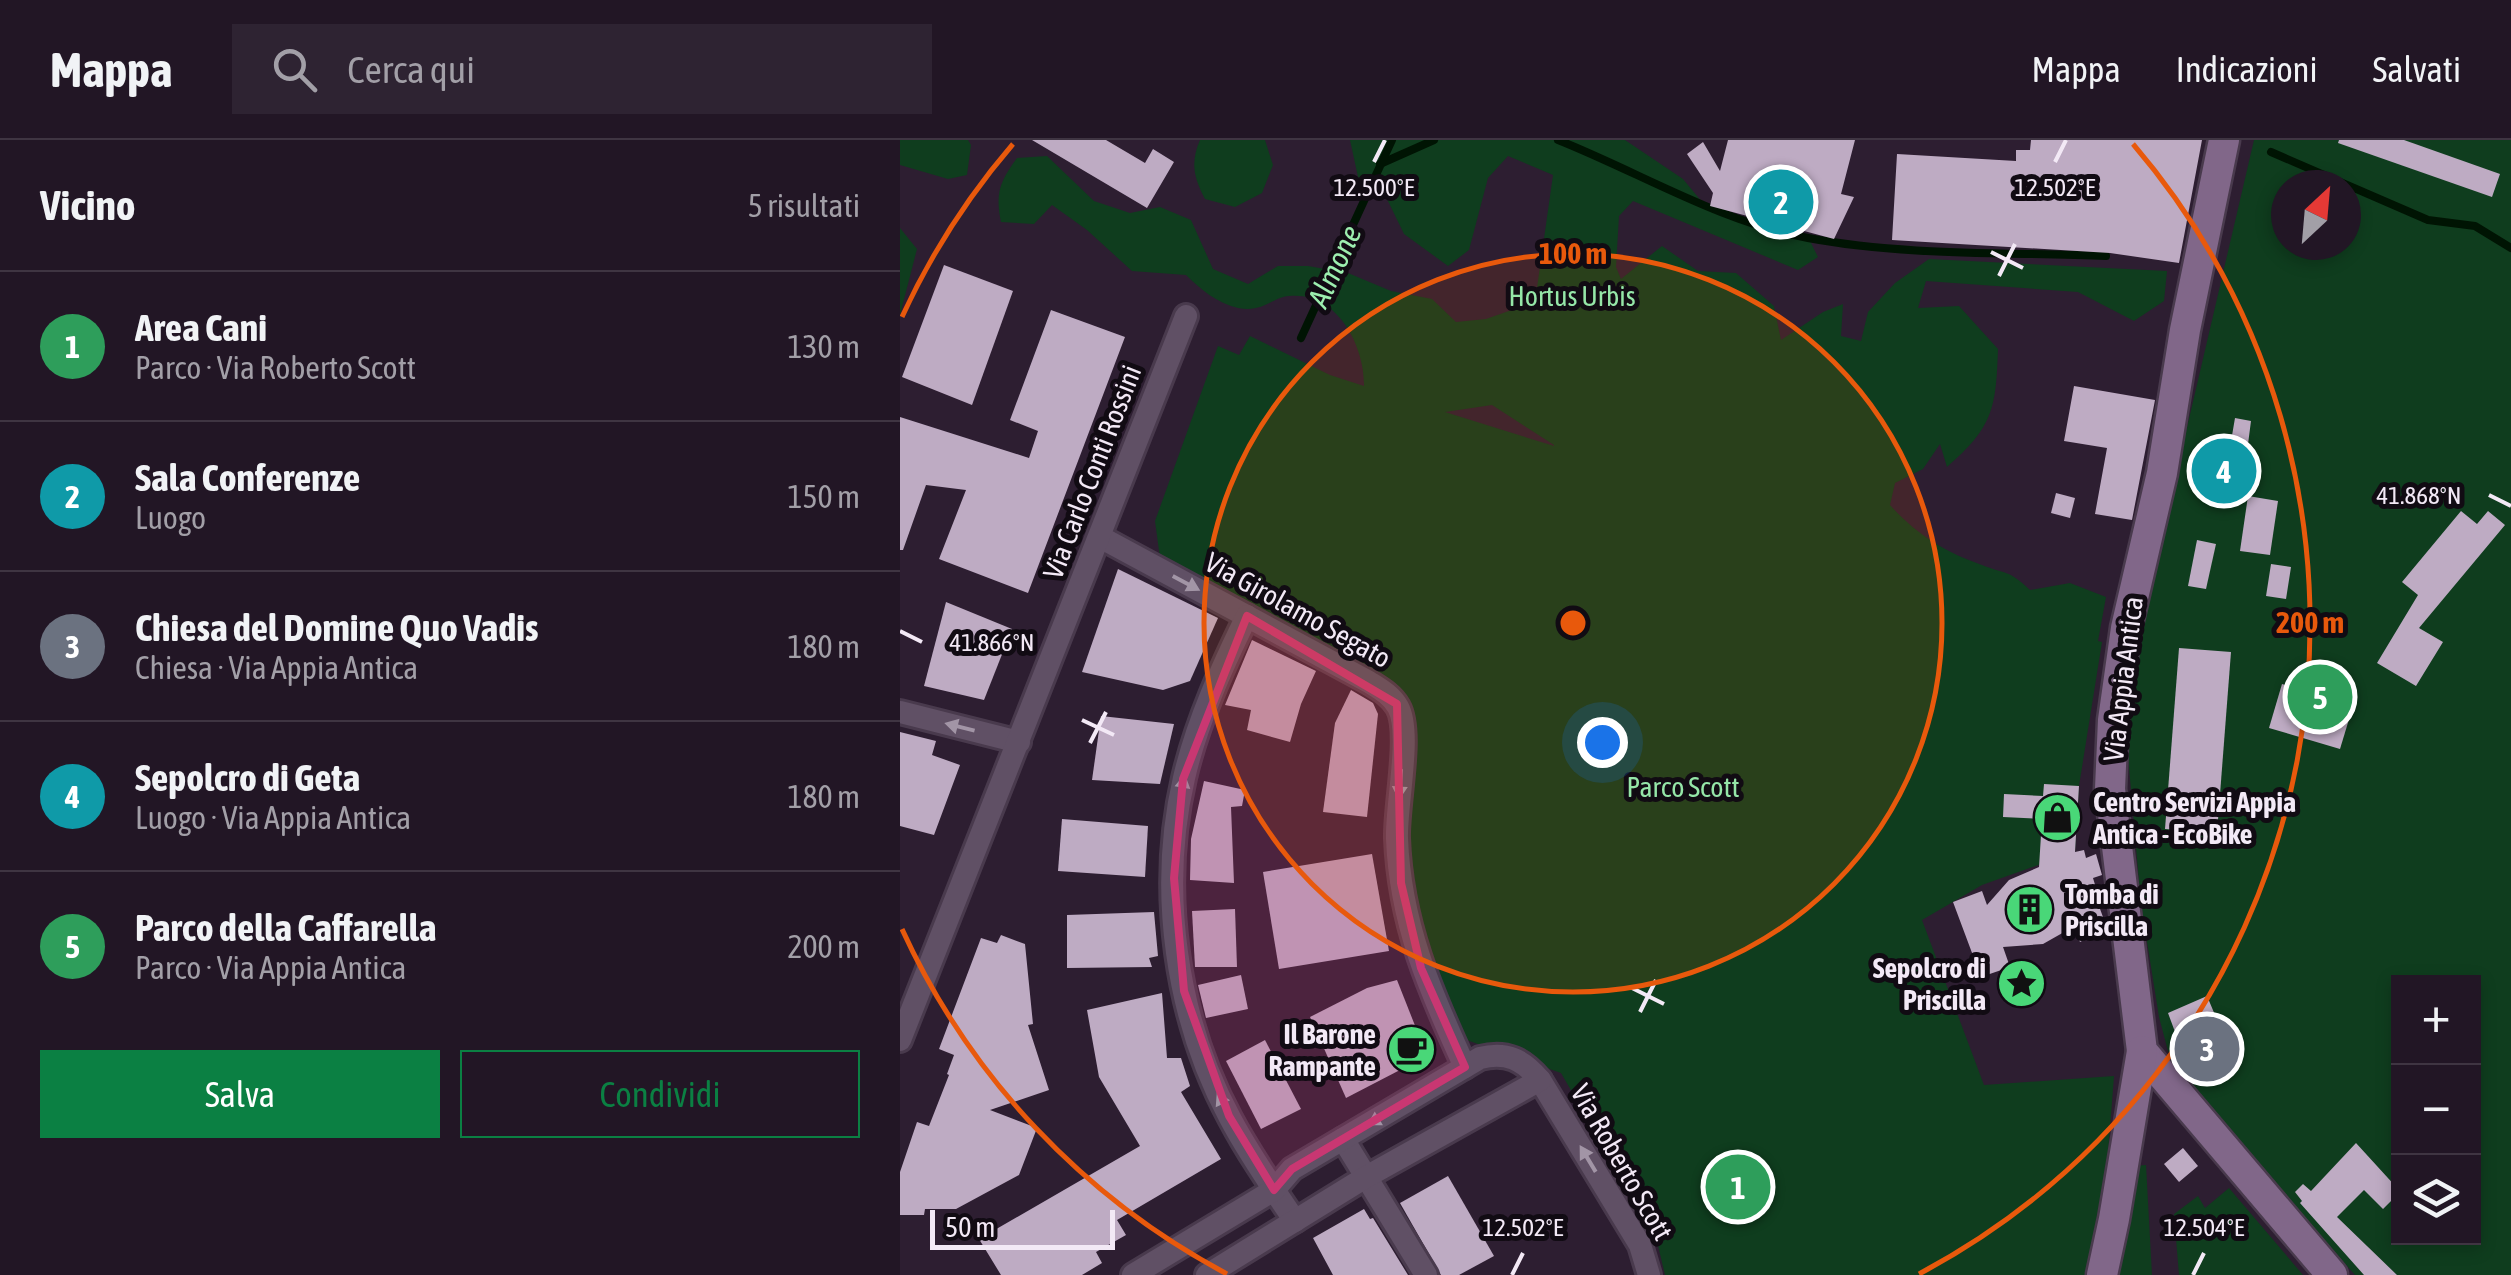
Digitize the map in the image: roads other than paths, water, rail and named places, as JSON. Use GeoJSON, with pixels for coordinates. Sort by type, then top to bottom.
{"type":"FeatureCollection","features":[{"type":"Feature","properties":{"kind":"street","name":"Via Appia Antica"},"geometry":{"type":"LineString","coordinates":[[2102,1275],[2142,1051],[2110,789],[2113,720],[2126,628],[2162,473],[2185,330],[2224,140]]}},
{"type":"Feature","properties":{"kind":"street","name":"Via Carlo Conti Rossini"},"geometry":{"type":"LineString","coordinates":[[900,1040],[1186,316]]}},
{"type":"Feature","properties":{"kind":"street","name":"Via Girolamo Segato"},"geometry":{"type":"LineString","coordinates":[[1100,537],[1369,682],[1396,704],[1404,734],[1398,819],[1401,883],[1421,968],[1464,1066]]}},
{"type":"Feature","properties":{"kind":"street"},"geometry":{"type":"LineString","coordinates":[[1247,616],[1212,693],[1183,780],[1174,902],[1184,991],[1205,1064],[1229,1116],[1295,1221]]}},
{"type":"Feature","properties":{"kind":"street"},"geometry":{"type":"LineString","coordinates":[[900,712],[1019,742]]}},
{"type":"Feature","properties":{"kind":"street"},"geometry":{"type":"LineString","coordinates":[[2142,1051],[2332,1275]]}},
{"type":"Feature","properties":{"kind":"street"},"geometry":{"type":"LineString","coordinates":[[1133,1275],[1172,1266],[1274,1190],[1292,1170],[1464,1066],[1491,1055],[1506,1055],[1521,1061],[1540,1080],[1366,1177],[1207,1275]]}},
{"type":"Feature","properties":{"kind":"street","name":"Via Roberto Scott"},"geometry":{"type":"LineString","coordinates":[[1540,1080],[1640,1244],[1649,1275]]}},
{"type":"Feature","properties":{"kind":"street"},"geometry":{"type":"LineString","coordinates":[[1343,1139],[1426,1275]]}},
{"type":"Feature","properties":{"kind":"waterway","name":"Almone"},"geometry":{"type":"LineString","coordinates":[[1301,338],[1392,140]]}},
{"type":"Feature","properties":{"kind":"waterway"},"geometry":{"type":"LineString","coordinates":[[1380,164],[1434,140]]}},
{"type":"Feature","properties":{"kind":"waterway"},"geometry":{"type":"LineString","coordinates":[[1558,140],[1712,209],[1808,238],[1919,251],[2106,256]]}},
{"type":"Feature","properties":{"kind":"waterway","name":"Almone"},"geometry":{"type":"LineString","coordinates":[[2271,152],[2428,220],[2475,226],[2511,248]]}},
{"type":"Feature","properties":{"kind":"place","name":"Sala Conferenze"},"geometry":{"type":"Point","coordinates":[1781,202]}},
{"type":"Feature","properties":{"kind":"place","name":"Sepolcro di Geta"},"geometry":{"type":"Point","coordinates":[2224,471]}},
{"type":"Feature","properties":{"kind":"place","name":"Parco della Caffarella"},"geometry":{"type":"Point","coordinates":[2320,697]}},
{"type":"Feature","properties":{"kind":"place","name":"Centro Servizi Appia Antica - EcoBike"},"geometry":{"type":"Point","coordinates":[2058,818]}},
{"type":"Feature","properties":{"kind":"place","name":"Tomba di Priscilla"},"geometry":{"type":"Point","coordinates":[2030,910]}},
{"type":"Feature","properties":{"kind":"place","name":"Sepolcro di Priscilla"},"geometry":{"type":"Point","coordinates":[2021,984]}},
{"type":"Feature","properties":{"kind":"place","name":"Chiesa del Domine Quo Vadis"},"geometry":{"type":"Point","coordinates":[2207,1049]}},
{"type":"Feature","properties":{"kind":"place","name":"Il Barone Rampante"},"geometry":{"type":"Point","coordinates":[1411,1050]}},
{"type":"Feature","properties":{"kind":"place","name":"Area Cani"},"geometry":{"type":"Point","coordinates":[1738,1187]}},
{"type":"Feature","properties":{"kind":"park label","name":"Hortus Urbis"},"geometry":{"type":"Point","coordinates":[1572,296]}},
{"type":"Feature","properties":{"kind":"park label","name":"Parco Scott"},"geometry":{"type":"Point","coordinates":[1683,787]}}]}
